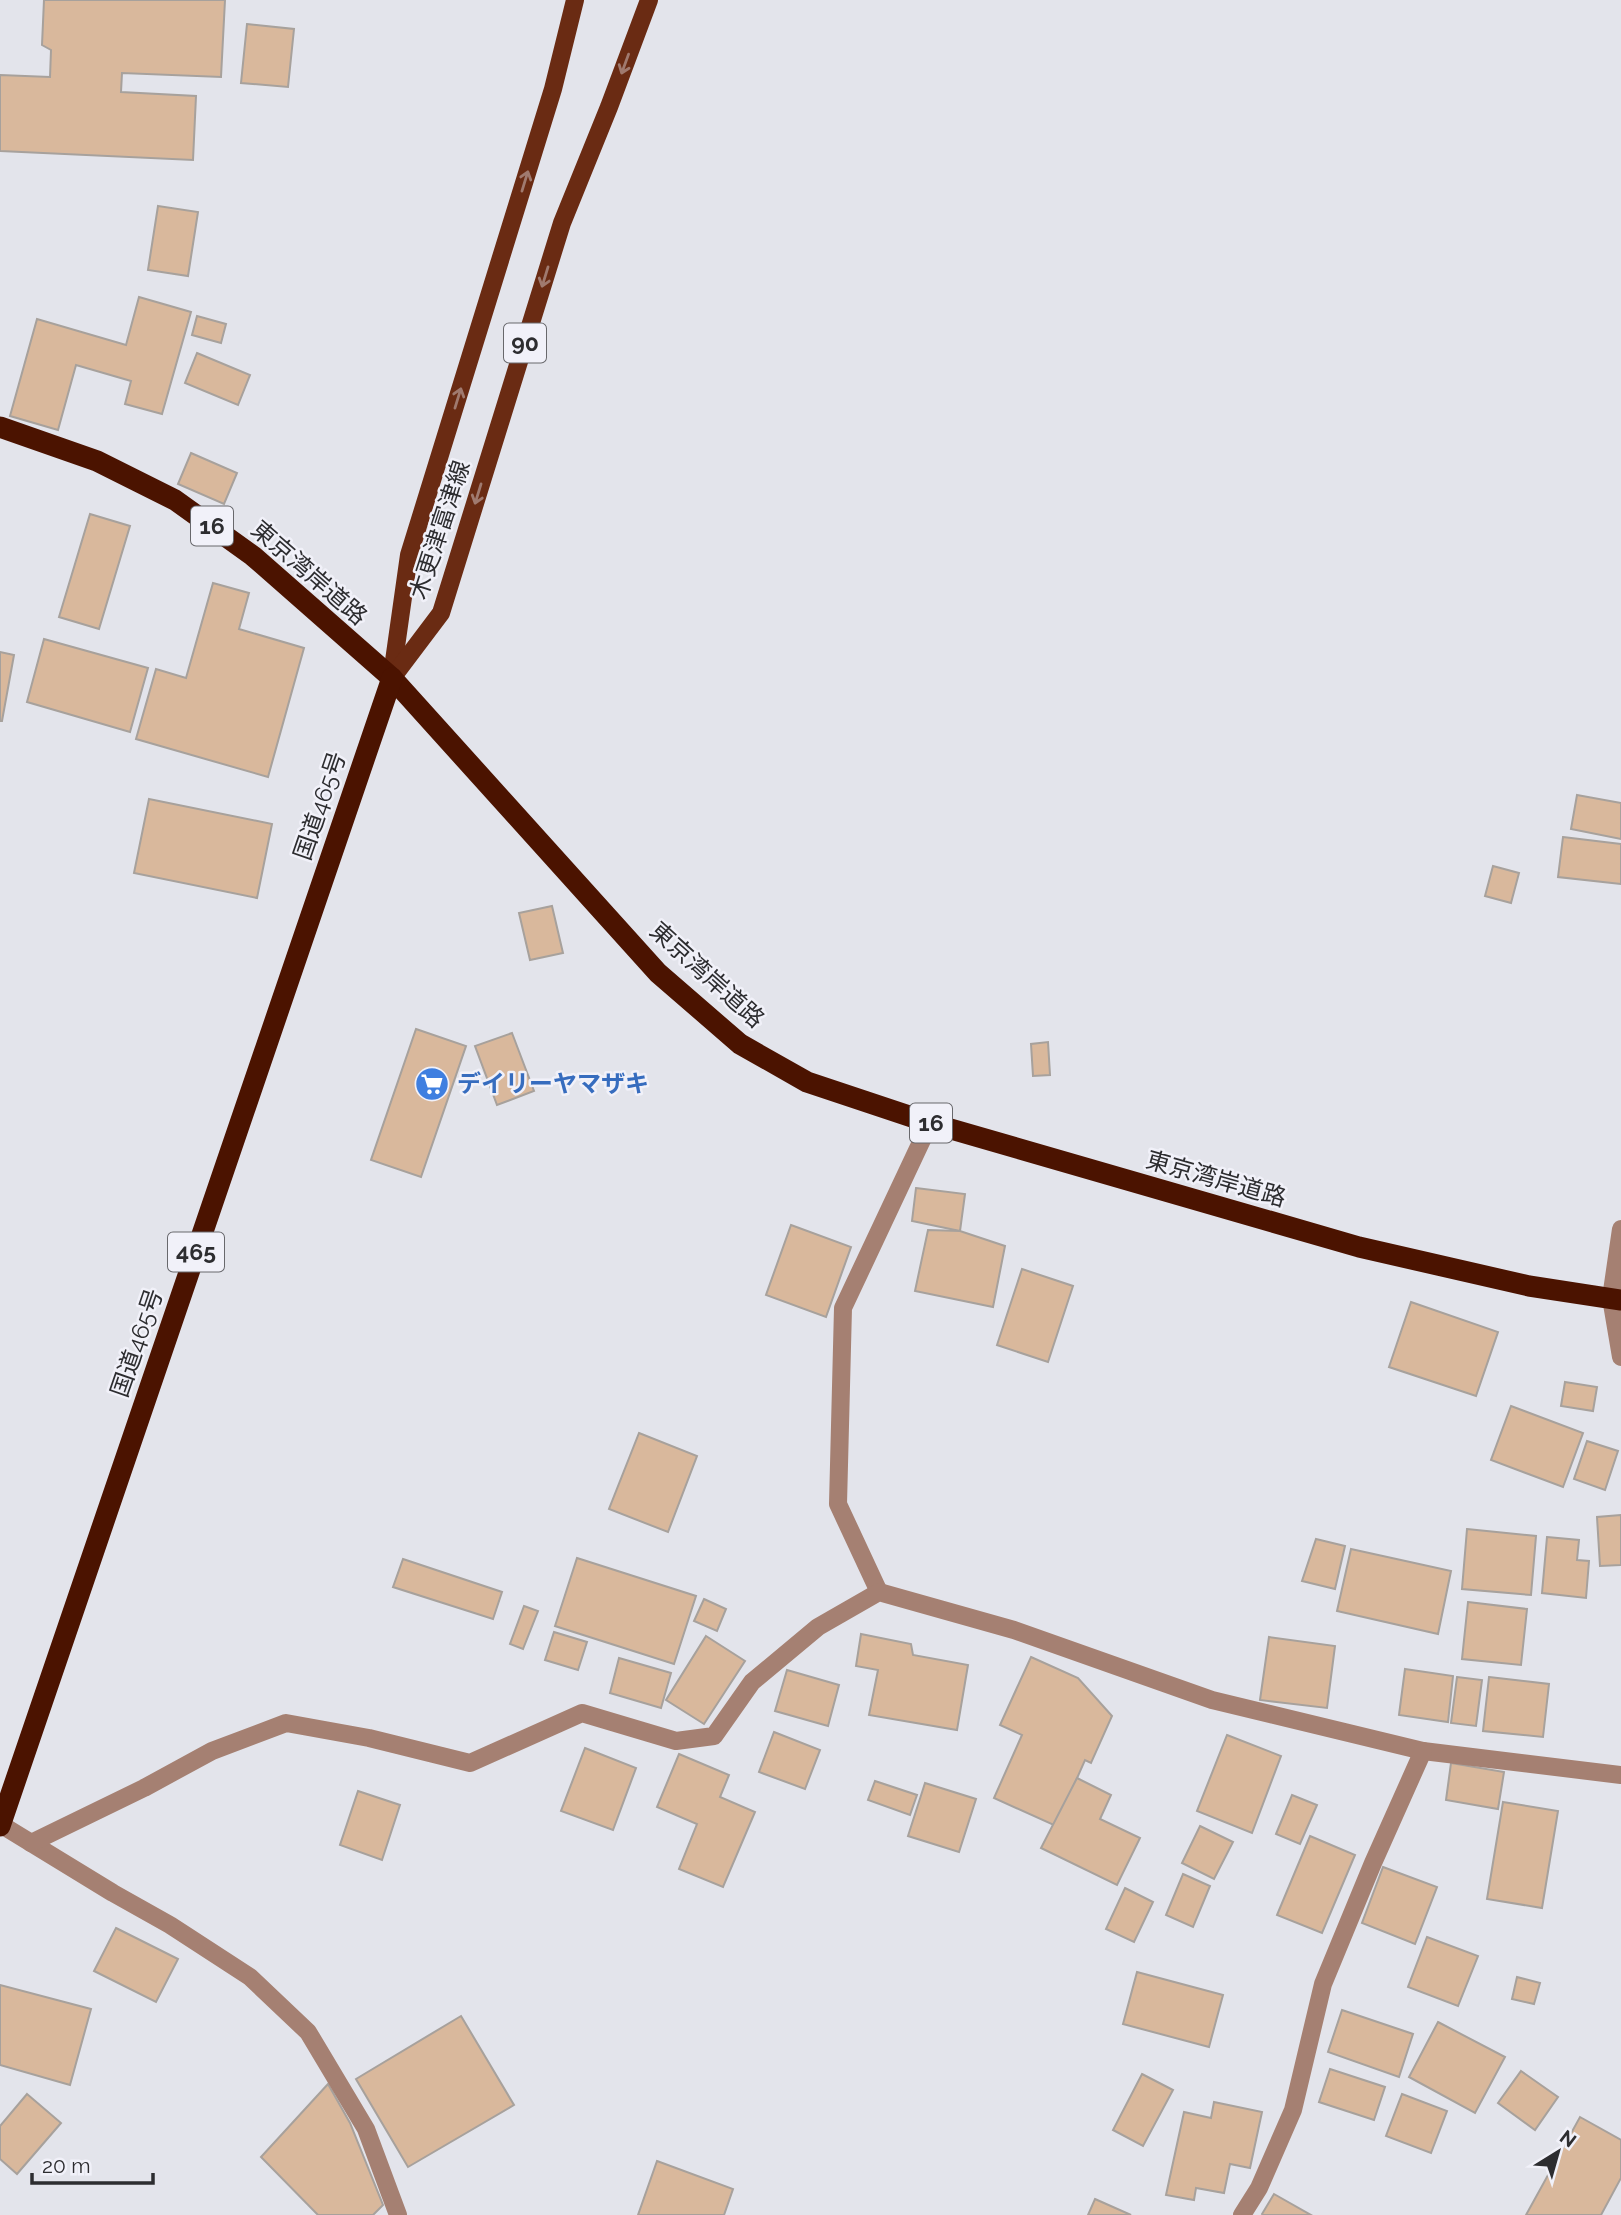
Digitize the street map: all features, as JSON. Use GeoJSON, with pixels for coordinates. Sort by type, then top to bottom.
{"type":"FeatureCollection","features":[{"type":"Feature","properties":{"kind":"highway","name":"東京湾岸道路"},"geometry":{"type":"LineString","coordinates":[[0,427],[97,461],[175,500],[253,556],[392,678],[658,973],[740,1044],[807,1082],[930,1123],[1359,1247],[1529,1286],[1616,1299]]}},
{"type":"Feature","properties":{"kind":"highway","name":"国道465号"},"geometry":{"type":"LineString","coordinates":[[0,1825],[392,678]]}},
{"type":"Feature","properties":{"kind":"main road","name":"木更津富津線"},"geometry":{"type":"LineString","coordinates":[[392,678],[409,555],[553,89],[575,0]]}},
{"type":"Feature","properties":{"kind":"main road","name":"木更津富津線"},"geometry":{"type":"LineString","coordinates":[[392,678],[441,613],[562,223],[649,0]]}},
{"type":"Feature","properties":{"kind":"street"},"geometry":{"type":"LineString","coordinates":[[878,1592],[838,1504],[843,1308],[930,1123]]}},
{"type":"Feature","properties":{"kind":"street"},"geometry":{"type":"LineString","coordinates":[[1621,1229],[1616,1299],[1621,1357]]}},
{"type":"Feature","properties":{"kind":"street"},"geometry":{"type":"LineString","coordinates":[[31,1843],[144,1788],[212,1751],[286,1723],[369,1738],[470,1763],[582,1713],[676,1741],[714,1736],[752,1682],[818,1627],[878,1592],[1014,1630],[1212,1700],[1423,1751],[1621,1775]]}},
{"type":"Feature","properties":{"kind":"street"},"geometry":{"type":"LineString","coordinates":[[1242,2215],[1259,2189],[1293,2110],[1323,1984],[1423,1751]]}},
{"type":"Feature","properties":{"kind":"street"},"geometry":{"type":"LineString","coordinates":[[0,1825],[170,1925],[250,1977],[308,2032],[366,2129],[398,2215]]}},
{"type":"Feature","properties":{"kind":"building"},"geometry":{"type":"Polygon","coordinates":[[[44,0],[225,0],[221,77],[122,73],[121,92],[196,96],[193,160],[0,151],[0,75],[50,77],[51,50],[42,45],[44,0]]]}},
{"type":"Feature","properties":{"kind":"building"},"geometry":{"type":"Polygon","coordinates":[[[247,24],[294,29],[288,87],[241,83],[247,24]]]}},
{"type":"Feature","properties":{"kind":"building"},"geometry":{"type":"Polygon","coordinates":[[[158,206],[198,212],[188,276],[148,270],[158,206]]]}},
{"type":"Feature","properties":{"kind":"building"},"geometry":{"type":"Polygon","coordinates":[[[139,297],[191,312],[162,414],[125,404],[131,381],[76,365],[58,430],[10,416],[37,319],[126,345],[139,297]]]}},
{"type":"Feature","properties":{"kind":"building"},"geometry":{"type":"Polygon","coordinates":[[[197,316],[226,324],[221,343],[192,335],[197,316]]]}},
{"type":"Feature","properties":{"kind":"building"},"geometry":{"type":"Polygon","coordinates":[[[197,353],[250,375],[238,405],[185,383],[197,353]]]}},
{"type":"Feature","properties":{"kind":"building"},"geometry":{"type":"Polygon","coordinates":[[[191,453],[237,473],[224,504],[178,484],[191,453]]]}},
{"type":"Feature","properties":{"kind":"building"},"geometry":{"type":"Polygon","coordinates":[[[90,514],[130,526],[99,629],[59,617],[90,514]]]}},
{"type":"Feature","properties":{"kind":"building"},"geometry":{"type":"Polygon","coordinates":[[[213,583],[249,593],[239,629],[304,648],[268,777],[136,739],[156,669],[186,678],[213,583]]]}},
{"type":"Feature","properties":{"kind":"building"},"geometry":{"type":"Polygon","coordinates":[[[44,639],[148,668],[130,732],[27,702],[44,639]]]}},
{"type":"Feature","properties":{"kind":"building"},"geometry":{"type":"Polygon","coordinates":[[[0,652],[14,655],[2,721],[0,721],[0,652]]]}},
{"type":"Feature","properties":{"kind":"building"},"geometry":{"type":"Polygon","coordinates":[[[1577,795],[1621,803],[1621,839],[1571,829],[1577,795]]]}},
{"type":"Feature","properties":{"kind":"building"},"geometry":{"type":"Polygon","coordinates":[[[149,799],[272,824],[257,898],[134,873],[149,799]]]}},
{"type":"Feature","properties":{"kind":"building"},"geometry":{"type":"Polygon","coordinates":[[[1563,837],[1621,844],[1621,884],[1558,877],[1563,837]]]}},
{"type":"Feature","properties":{"kind":"building"},"geometry":{"type":"Polygon","coordinates":[[[1493,866],[1519,873],[1511,903],[1485,896],[1493,866]]]}},
{"type":"Feature","properties":{"kind":"building"},"geometry":{"type":"Polygon","coordinates":[[[552,906],[563,953],[530,960],[519,913],[552,906]]]}},
{"type":"Feature","properties":{"kind":"building"},"geometry":{"type":"Polygon","coordinates":[[[416,1029],[466,1046],[421,1177],[371,1160],[416,1029]]]}},
{"type":"Feature","properties":{"kind":"building"},"geometry":{"type":"Polygon","coordinates":[[[512,1033],[534,1091],[497,1105],[475,1046],[512,1033]]]}},
{"type":"Feature","properties":{"kind":"building"},"geometry":{"type":"Polygon","coordinates":[[[1048,1042],[1050,1075],[1033,1076],[1031,1044],[1048,1042]]]}},
{"type":"Feature","properties":{"kind":"building"},"geometry":{"type":"Polygon","coordinates":[[[916,1188],[965,1194],[960,1231],[912,1221],[916,1188]]]}},
{"type":"Feature","properties":{"kind":"building"},"geometry":{"type":"Polygon","coordinates":[[[791,1225],[851,1247],[826,1317],[766,1295],[791,1225]]]}},
{"type":"Feature","properties":{"kind":"building"},"geometry":{"type":"Polygon","coordinates":[[[928,1230],[960,1231],[1005,1246],[993,1307],[915,1291],[928,1230]]]}},
{"type":"Feature","properties":{"kind":"building"},"geometry":{"type":"Polygon","coordinates":[[[1022,1269],[1073,1286],[1048,1362],[997,1345],[1022,1269]]]}},
{"type":"Feature","properties":{"kind":"building"},"geometry":{"type":"Polygon","coordinates":[[[1411,1302],[1498,1332],[1476,1396],[1389,1367],[1411,1302]]]}},
{"type":"Feature","properties":{"kind":"building"},"geometry":{"type":"Polygon","coordinates":[[[1565,1382],[1597,1387],[1593,1411],[1561,1406],[1565,1382]]]}},
{"type":"Feature","properties":{"kind":"building"},"geometry":{"type":"Polygon","coordinates":[[[1511,1406],[1583,1433],[1563,1487],[1491,1460],[1511,1406]]]}},
{"type":"Feature","properties":{"kind":"building"},"geometry":{"type":"Polygon","coordinates":[[[639,1433],[697,1456],[668,1532],[609,1509],[639,1433]]]}},
{"type":"Feature","properties":{"kind":"building"},"geometry":{"type":"Polygon","coordinates":[[[1587,1441],[1618,1451],[1605,1490],[1574,1479],[1587,1441]]]}},
{"type":"Feature","properties":{"kind":"building"},"geometry":{"type":"Polygon","coordinates":[[[1621,1515],[1621,1565],[1600,1566],[1597,1517],[1621,1515]]]}},
{"type":"Feature","properties":{"kind":"building"},"geometry":{"type":"Polygon","coordinates":[[[1467,1529],[1536,1536],[1531,1595],[1462,1589],[1467,1529]]]}},
{"type":"Feature","properties":{"kind":"building"},"geometry":{"type":"Polygon","coordinates":[[[1547,1537],[1579,1540],[1577,1560],[1589,1561],[1586,1598],[1542,1593],[1547,1537]]]}},
{"type":"Feature","properties":{"kind":"building"},"geometry":{"type":"Polygon","coordinates":[[[1316,1539],[1345,1546],[1335,1589],[1302,1581],[1316,1539]]]}},
{"type":"Feature","properties":{"kind":"building"},"geometry":{"type":"Polygon","coordinates":[[[1351,1549],[1451,1571],[1438,1634],[1337,1611],[1351,1549]]]}},
{"type":"Feature","properties":{"kind":"building"},"geometry":{"type":"Polygon","coordinates":[[[577,1558],[696,1596],[674,1664],[555,1626],[577,1558]]]}},
{"type":"Feature","properties":{"kind":"building"},"geometry":{"type":"Polygon","coordinates":[[[403,1559],[502,1592],[493,1619],[393,1587],[403,1559]]]}},
{"type":"Feature","properties":{"kind":"building"},"geometry":{"type":"Polygon","coordinates":[[[704,1599],[726,1609],[717,1631],[694,1621],[704,1599]]]}},
{"type":"Feature","properties":{"kind":"building"},"geometry":{"type":"Polygon","coordinates":[[[1468,1602],[1527,1609],[1521,1665],[1462,1659],[1468,1602]]]}},
{"type":"Feature","properties":{"kind":"building"},"geometry":{"type":"Polygon","coordinates":[[[524,1606],[538,1611],[523,1649],[510,1644],[524,1606]]]}},
{"type":"Feature","properties":{"kind":"building"},"geometry":{"type":"Polygon","coordinates":[[[554,1632],[587,1642],[578,1670],[545,1660],[554,1632]]]}},
{"type":"Feature","properties":{"kind":"building"},"geometry":{"type":"Polygon","coordinates":[[[861,1634],[911,1644],[913,1655],[968,1665],[957,1730],[869,1715],[878,1670],[856,1666],[861,1634]]]}},
{"type":"Feature","properties":{"kind":"building"},"geometry":{"type":"Polygon","coordinates":[[[706,1636],[745,1661],[704,1724],[666,1700],[706,1636]]]}},
{"type":"Feature","properties":{"kind":"building"},"geometry":{"type":"Polygon","coordinates":[[[1269,1637],[1335,1646],[1327,1708],[1260,1700],[1269,1637]]]}},
{"type":"Feature","properties":{"kind":"building"},"geometry":{"type":"Polygon","coordinates":[[[1031,1657],[1078,1678],[1112,1716],[1091,1763],[1085,1760],[1056,1826],[994,1798],[1022,1735],[1000,1725],[1031,1657]]]}},
{"type":"Feature","properties":{"kind":"building"},"geometry":{"type":"Polygon","coordinates":[[[619,1658],[671,1673],[661,1708],[610,1693],[619,1658]]]}},
{"type":"Feature","properties":{"kind":"building"},"geometry":{"type":"Polygon","coordinates":[[[1405,1669],[1453,1676],[1448,1722],[1399,1715],[1405,1669]]]}},
{"type":"Feature","properties":{"kind":"building"},"geometry":{"type":"Polygon","coordinates":[[[787,1670],[839,1685],[828,1726],[775,1711],[787,1670]]]}},
{"type":"Feature","properties":{"kind":"building"},"geometry":{"type":"Polygon","coordinates":[[[1457,1677],[1482,1680],[1476,1726],[1451,1723],[1457,1677]]]}},
{"type":"Feature","properties":{"kind":"building"},"geometry":{"type":"Polygon","coordinates":[[[1489,1677],[1549,1684],[1543,1737],[1483,1731],[1489,1677]]]}},
{"type":"Feature","properties":{"kind":"building"},"geometry":{"type":"Polygon","coordinates":[[[774,1732],[820,1750],[805,1789],[759,1772],[774,1732]]]}},
{"type":"Feature","properties":{"kind":"building"},"geometry":{"type":"Polygon","coordinates":[[[1227,1735],[1281,1756],[1252,1833],[1197,1811],[1227,1735]]]}},
{"type":"Feature","properties":{"kind":"building"},"geometry":{"type":"Polygon","coordinates":[[[585,1748],[636,1768],[613,1830],[561,1811],[585,1748]]]}},
{"type":"Feature","properties":{"kind":"building"},"geometry":{"type":"Polygon","coordinates":[[[679,1754],[729,1775],[720,1797],[755,1812],[723,1887],[679,1869],[697,1824],[657,1807],[679,1754]]]}},
{"type":"Feature","properties":{"kind":"building"},"geometry":{"type":"Polygon","coordinates":[[[1451,1763],[1504,1772],[1498,1809],[1446,1800],[1451,1763]]]}},
{"type":"Feature","properties":{"kind":"building"},"geometry":{"type":"Polygon","coordinates":[[[1077,1778],[1111,1795],[1100,1819],[1140,1838],[1117,1885],[1041,1848],[1077,1778]]]}},
{"type":"Feature","properties":{"kind":"building"},"geometry":{"type":"Polygon","coordinates":[[[875,1781],[917,1795],[910,1815],[868,1800],[875,1781]]]}},
{"type":"Feature","properties":{"kind":"building"},"geometry":{"type":"Polygon","coordinates":[[[925,1783],[976,1799],[959,1852],[908,1836],[925,1783]]]}},
{"type":"Feature","properties":{"kind":"building"},"geometry":{"type":"Polygon","coordinates":[[[358,1791],[400,1805],[382,1860],[340,1845],[358,1791]]]}},
{"type":"Feature","properties":{"kind":"building"},"geometry":{"type":"Polygon","coordinates":[[[1292,1795],[1317,1805],[1300,1844],[1276,1834],[1292,1795]]]}},
{"type":"Feature","properties":{"kind":"building"},"geometry":{"type":"Polygon","coordinates":[[[1503,1802],[1558,1811],[1542,1908],[1487,1899],[1503,1802]]]}},
{"type":"Feature","properties":{"kind":"building"},"geometry":{"type":"Polygon","coordinates":[[[1200,1826],[1233,1842],[1214,1879],[1182,1863],[1200,1826]]]}},
{"type":"Feature","properties":{"kind":"building"},"geometry":{"type":"Polygon","coordinates":[[[1310,1836],[1355,1855],[1322,1933],[1277,1915],[1310,1836]]]}},
{"type":"Feature","properties":{"kind":"building"},"geometry":{"type":"Polygon","coordinates":[[[1383,1867],[1437,1887],[1415,1944],[1362,1923],[1383,1867]]]}},
{"type":"Feature","properties":{"kind":"building"},"geometry":{"type":"Polygon","coordinates":[[[1183,1874],[1210,1886],[1193,1927],[1166,1915],[1183,1874]]]}},
{"type":"Feature","properties":{"kind":"building"},"geometry":{"type":"Polygon","coordinates":[[[1125,1888],[1153,1902],[1134,1942],[1106,1929],[1125,1888]]]}},
{"type":"Feature","properties":{"kind":"building"},"geometry":{"type":"Polygon","coordinates":[[[116,1928],[178,1959],[156,2002],[94,1971],[116,1928]]]}},
{"type":"Feature","properties":{"kind":"building"},"geometry":{"type":"Polygon","coordinates":[[[1427,1937],[1478,1956],[1458,2006],[1408,1987],[1427,1937]]]}},
{"type":"Feature","properties":{"kind":"building"},"geometry":{"type":"Polygon","coordinates":[[[1137,1972],[1223,1995],[1209,2047],[1123,2024],[1137,1972]]]}},
{"type":"Feature","properties":{"kind":"building"},"geometry":{"type":"Polygon","coordinates":[[[1517,1977],[1540,1983],[1534,2004],[1512,1999],[1517,1977]]]}},
{"type":"Feature","properties":{"kind":"building"},"geometry":{"type":"Polygon","coordinates":[[[0,1985],[91,2009],[70,2085],[0,2065],[0,1985]]]}},
{"type":"Feature","properties":{"kind":"building"},"geometry":{"type":"Polygon","coordinates":[[[1342,2010],[1413,2034],[1399,2077],[1328,2052],[1342,2010]]]}},
{"type":"Feature","properties":{"kind":"building"},"geometry":{"type":"Polygon","coordinates":[[[461,2016],[514,2105],[408,2167],[356,2079],[461,2016]]]}},
{"type":"Feature","properties":{"kind":"building"},"geometry":{"type":"Polygon","coordinates":[[[1438,2022],[1505,2057],[1475,2113],[1409,2077],[1438,2022]]]}},
{"type":"Feature","properties":{"kind":"building"},"geometry":{"type":"Polygon","coordinates":[[[1330,2069],[1385,2087],[1374,2120],[1319,2102],[1330,2069]]]}},
{"type":"Feature","properties":{"kind":"building"},"geometry":{"type":"Polygon","coordinates":[[[1521,2071],[1558,2097],[1535,2130],[1498,2103],[1521,2071]]]}},
{"type":"Feature","properties":{"kind":"building"},"geometry":{"type":"Polygon","coordinates":[[[1142,2074],[1173,2090],[1143,2146],[1113,2130],[1142,2074]]]}},
{"type":"Feature","properties":{"kind":"building"},"geometry":{"type":"Polygon","coordinates":[[[328,2084],[350,2123],[383,2205],[373,2215],[318,2215],[261,2157],[328,2084]]]}},
{"type":"Feature","properties":{"kind":"building"},"geometry":{"type":"Polygon","coordinates":[[[27,2094],[61,2123],[17,2174],[0,2159],[0,2126],[27,2094]]]}},
{"type":"Feature","properties":{"kind":"building"},"geometry":{"type":"Polygon","coordinates":[[[1402,2094],[1447,2111],[1431,2153],[1386,2136],[1402,2094]]]}},
{"type":"Feature","properties":{"kind":"building"},"geometry":{"type":"Polygon","coordinates":[[[1214,2102],[1262,2112],[1250,2168],[1230,2164],[1224,2193],[1196,2188],[1194,2200],[1166,2195],[1184,2112],[1211,2118],[1214,2102]]]}},
{"type":"Feature","properties":{"kind":"building"},"geometry":{"type":"Polygon","coordinates":[[[1580,2117],[1621,2140],[1621,2178],[1601,2215],[1526,2215],[1580,2117]]]}},
{"type":"Feature","properties":{"kind":"building"},"geometry":{"type":"Polygon","coordinates":[[[657,2161],[733,2189],[724,2215],[638,2215],[657,2161]]]}},
{"type":"Feature","properties":{"kind":"building"},"geometry":{"type":"Polygon","coordinates":[[[1274,2194],[1311,2215],[1263,2215],[1274,2194]]]}},
{"type":"Feature","properties":{"kind":"building"},"geometry":{"type":"Polygon","coordinates":[[[1095,2199],[1131,2215],[1088,2215],[1095,2199]]]}},
{"type":"Feature","properties":{"kind":"place","name":"デイリーヤマザキ"},"geometry":{"type":"Point","coordinates":[432,1084]}}]}
